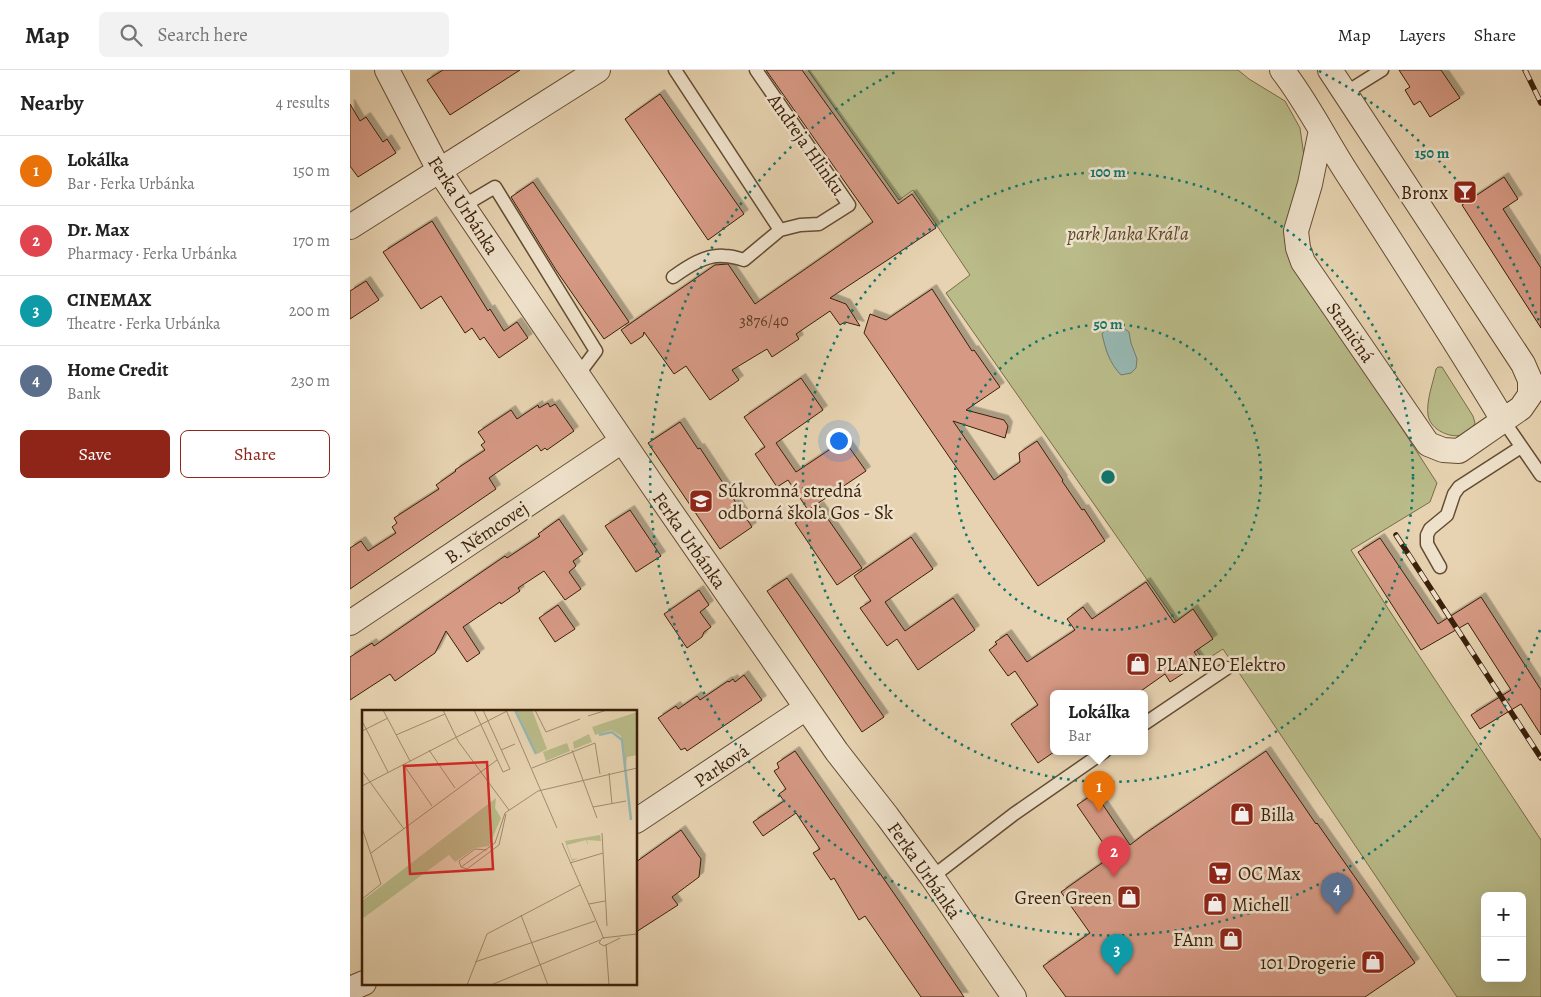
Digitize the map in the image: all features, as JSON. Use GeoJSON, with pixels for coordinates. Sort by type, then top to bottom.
{"type":"FeatureCollection","features":[{"type":"Feature","properties":{"kind":"street","name":"Ferka Urbánka"},"geometry":{"type":"LineString","coordinates":[[387,70],[439,170],[463,206],[806,708],[932,877],[1014,997]]}},
{"type":"Feature","properties":{"kind":"street"},"geometry":{"type":"LineString","coordinates":[[350,227],[598,70]]}},
{"type":"Feature","properties":{"kind":"street"},"geometry":{"type":"LineString","coordinates":[[1282,70],[1296,88],[1331,148],[1503,420]]}},
{"type":"Feature","properties":{"kind":"street","name":"Staničná"},"geometry":{"type":"LineString","coordinates":[[1322,130],[1310,184],[1296,231],[1298,248],[1303,262],[1428,444],[1443,450],[1459,450],[1521,408],[1530,395],[1530,380],[1523,364],[1330,70]]}},
{"type":"Feature","properties":{"kind":"street","name":"B. Němcovej"},"geometry":{"type":"LineString","coordinates":[[350,623],[622,441]]}},
{"type":"Feature","properties":{"kind":"street","name":"Parková"},"geometry":{"type":"LineString","coordinates":[[638,820],[806,708]]}},
{"type":"Feature","properties":{"kind":"street"},"geometry":{"type":"LineString","coordinates":[[350,989],[362,983]]}},
{"type":"Feature","properties":{"kind":"lane"},"geometry":{"type":"LineString","coordinates":[[676,70],[780,230]]}},
{"type":"Feature","properties":{"kind":"lane","name":"Andreja Hlinku"},"geometry":{"type":"LineString","coordinates":[[672,277],[690,265],[705,259],[722,255],[744,260],[780,230],[819,224],[849,204],[756,70]]}},
{"type":"Feature","properties":{"kind":"lane"},"geometry":{"type":"LineString","coordinates":[[1345,93],[1382,70]]}},
{"type":"Feature","properties":{"kind":"lane"},"geometry":{"type":"LineString","coordinates":[[463,206],[495,187],[596,351],[578,375]]}},
{"type":"Feature","properties":{"kind":"lane"},"geometry":{"type":"LineString","coordinates":[[1503,420],[1541,475]]}},
{"type":"Feature","properties":{"kind":"lane"},"geometry":{"type":"LineString","coordinates":[[1440,567],[1427,544],[1427,535],[1430,528],[1448,515],[1454,494],[1459,488],[1521,448]]}},
{"type":"Feature","properties":{"kind":"lane"},"geometry":{"type":"LineString","coordinates":[[1148,721],[1227,668]]}},
{"type":"Feature","properties":{"kind":"lane"},"geometry":{"type":"LineString","coordinates":[[932,877],[1014,814],[1099,755]]}},
{"type":"Feature","properties":{"kind":"green space","name":"park Janka Kráľa"},"geometry":{"type":"Polygon","coordinates":[[[808,70],[1238,70],[1285,101],[1300,128],[1305,163],[1295,262],[1437,483],[1430,502],[1351,550],[1541,840],[1541,997],[1457,997],[1223,649],[1204,661],[946,293],[970,275],[913,190],[899,200],[808,70]]]}},
{"type":"Feature","properties":{"kind":"green space"},"geometry":{"type":"Polygon","coordinates":[[[1438,367],[1442,367],[1473,416],[1475,423],[1470,431],[1460,436],[1448,435],[1437,429],[1428,415],[1429,398],[1438,367]]]}},
{"type":"Feature","properties":{"kind":"water"},"geometry":{"type":"Polygon","coordinates":[[[1109,325],[1120,325],[1129,332],[1137,359],[1136,368],[1131,373],[1121,375],[1109,356],[1102,334],[1109,325]]]}},
{"type":"Feature","properties":{"kind":"building"},"geometry":{"type":"Polygon","coordinates":[[[443,70],[520,70],[450,115],[427,80],[443,70]]]}},
{"type":"Feature","properties":{"kind":"building"},"geometry":{"type":"Polygon","coordinates":[[[766,70],[802,70],[898,204],[912,194],[936,228],[830,298],[846,304],[860,326],[845,322],[840,325],[830,311],[796,334],[799,339],[772,357],[767,349],[732,370],[739,380],[710,400],[686,366],[674,374],[644,332],[643,336],[631,344],[621,330],[715,265],[728,264],[755,304],[873,222],[766,70]]]}},
{"type":"Feature","properties":{"kind":"building"},"geometry":{"type":"Polygon","coordinates":[[[1399,70],[1441,70],[1460,98],[1430,117],[1420,101],[1414,105],[1405,90],[1410,87],[1399,70]]]}},
{"type":"Feature","properties":{"kind":"building"},"geometry":{"type":"Polygon","coordinates":[[[660,94],[744,214],[708,240],[625,119],[660,94]]]}},
{"type":"Feature","properties":{"kind":"building"},"geometry":{"type":"Polygon","coordinates":[[[350,104],[360,121],[366,117],[383,142],[387,139],[396,153],[358,177],[350,166],[350,104]]]}},
{"type":"Feature","properties":{"kind":"building"},"geometry":{"type":"Polygon","coordinates":[[[1504,177],[1518,199],[1503,209],[1541,268],[1541,328],[1462,205],[1504,177]]]}},
{"type":"Feature","properties":{"kind":"building"},"geometry":{"type":"Polygon","coordinates":[[[533,182],[629,322],[604,339],[556,270],[511,197],[533,182]]]}},
{"type":"Feature","properties":{"kind":"building"},"geometry":{"type":"Polygon","coordinates":[[[432,221],[488,311],[490,309],[504,331],[517,322],[528,338],[499,358],[484,337],[480,340],[472,328],[465,333],[441,296],[421,309],[383,252],[432,221]]]}},
{"type":"Feature","properties":{"kind":"building"},"geometry":{"type":"Polygon","coordinates":[[[366,281],[379,300],[350,319],[350,291],[366,281]]]}},
{"type":"Feature","properties":{"kind":"building"},"geometry":{"type":"Polygon","coordinates":[[[932,289],[972,351],[974,350],[1000,387],[966,410],[1004,420],[1008,426],[1005,438],[953,421],[994,480],[1020,462],[1019,453],[1037,441],[1062,481],[1082,510],[1084,509],[1105,541],[1038,586],[864,333],[870,314],[886,320],[932,289]]]}},
{"type":"Feature","properties":{"kind":"building"},"geometry":{"type":"Polygon","coordinates":[[[801,378],[823,410],[776,443],[796,472],[844,440],[866,471],[808,510],[788,480],[777,487],[755,454],[765,447],[744,417],[801,378]]]}},
{"type":"Feature","properties":{"kind":"building"},"geometry":{"type":"Polygon","coordinates":[[[548,403],[550,407],[555,404],[574,431],[547,450],[545,448],[541,451],[537,445],[489,478],[496,489],[350,589],[350,548],[361,541],[368,551],[396,533],[392,527],[397,523],[394,518],[439,489],[436,485],[485,450],[481,445],[485,442],[478,432],[511,410],[517,419],[538,405],[539,408],[548,403]]]}},
{"type":"Feature","properties":{"kind":"building"},"geometry":{"type":"Polygon","coordinates":[[[680,422],[698,449],[700,448],[752,527],[720,549],[648,443],[680,422]]]}},
{"type":"Feature","properties":{"kind":"building"},"geometry":{"type":"Polygon","coordinates":[[[819,506],[862,568],[837,585],[795,523],[819,506]]]}},
{"type":"Feature","properties":{"kind":"building"},"geometry":{"type":"Polygon","coordinates":[[[630,510],[661,556],[636,572],[605,526],[630,510]]]}},
{"type":"Feature","properties":{"kind":"building"},"geometry":{"type":"Polygon","coordinates":[[[559,519],[583,554],[573,561],[576,566],[569,572],[581,589],[565,600],[544,571],[518,588],[520,591],[463,627],[480,653],[467,662],[446,631],[435,653],[395,681],[390,674],[350,700],[350,657],[372,643],[374,646],[505,556],[507,558],[540,536],[538,534],[559,519]]]}},
{"type":"Feature","properties":{"kind":"building"},"geometry":{"type":"Polygon","coordinates":[[[911,537],[933,569],[885,602],[905,631],[953,598],[975,630],[918,670],[897,639],[887,646],[860,608],[871,601],[854,576],[911,537]]]}},
{"type":"Feature","properties":{"kind":"building"},"geometry":{"type":"Polygon","coordinates":[[[1380,538],[1438,624],[1481,597],[1541,690],[1541,735],[1521,704],[1480,729],[1471,715],[1511,690],[1468,623],[1421,650],[1358,552],[1380,538]]]}},
{"type":"Feature","properties":{"kind":"building"},"geometry":{"type":"Polygon","coordinates":[[[787,578],[884,717],[862,732],[767,591],[787,578]]]}},
{"type":"Feature","properties":{"kind":"building"},"geometry":{"type":"Polygon","coordinates":[[[1146,582],[1174,623],[1193,609],[1213,639],[1194,652],[1201,662],[1170,682],[1165,674],[1142,690],[1050,690],[1050,755],[1038,763],[1011,724],[1038,705],[1015,671],[1008,676],[989,650],[997,644],[995,642],[1007,634],[1027,662],[1075,630],[1067,619],[1083,607],[1092,619],[1146,582]]]}},
{"type":"Feature","properties":{"kind":"building"},"geometry":{"type":"Polygon","coordinates":[[[699,590],[709,605],[700,612],[711,627],[704,632],[702,637],[687,648],[664,614],[699,590]]]}},
{"type":"Feature","properties":{"kind":"building"},"geometry":{"type":"Polygon","coordinates":[[[558,605],[575,629],[555,642],[539,618],[558,605]]]}},
{"type":"Feature","properties":{"kind":"building"},"geometry":{"type":"Polygon","coordinates":[[[744,675],[762,700],[687,751],[685,748],[681,750],[658,718],[676,706],[678,709],[697,696],[700,700],[728,681],[733,679],[735,682],[744,675]]]}},
{"type":"Feature","properties":{"kind":"building"},"geometry":{"type":"Polygon","coordinates":[[[795,751],[964,997],[921,997],[865,916],[859,920],[834,878],[831,880],[813,853],[820,849],[796,813],[763,836],[753,822],[784,801],[779,794],[786,789],[774,771],[779,768],[777,763],[795,751]]]}},
{"type":"Feature","properties":{"kind":"building","name":"OC Max"},"geometry":{"type":"Polygon","coordinates":[[[1266,751],[1415,963],[1365,997],[1066,997],[1043,966],[1090,933],[1061,892],[1112,856],[1077,805],[1095,793],[1130,845],[1266,751]]]}},
{"type":"Feature","properties":{"kind":"building"},"geometry":{"type":"Polygon","coordinates":[[[681,830],[701,859],[699,877],[672,897],[678,905],[638,931],[638,861],[681,830]]]}},
{"type":"Feature","properties":{"kind":"railway"},"geometry":{"type":"LineString","coordinates":[[1525,70],[1541,103]]}},
{"type":"Feature","properties":{"kind":"railway"},"geometry":{"type":"LineString","coordinates":[[1396,535],[1541,758]]}},
{"type":"Feature","properties":{"kind":"place","name":"Bronx"},"geometry":{"type":"Point","coordinates":[1465,192]}},
{"type":"Feature","properties":{"kind":"place","name":"Súkromná stredná odborná škola Gos - Sk"},"geometry":{"type":"Point","coordinates":[701,501]}},
{"type":"Feature","properties":{"kind":"place","name":"PLANEO Elektro"},"geometry":{"type":"Point","coordinates":[1138,664]}},
{"type":"Feature","properties":{"kind":"place","name":"Lokálka"},"geometry":{"type":"Point","coordinates":[1099,812]}},
{"type":"Feature","properties":{"kind":"place","name":"Billa"},"geometry":{"type":"Point","coordinates":[1242,814]}},
{"type":"Feature","properties":{"kind":"place","name":"OC Max"},"geometry":{"type":"Point","coordinates":[1220,873]}},
{"type":"Feature","properties":{"kind":"place","name":"Dr. Max"},"geometry":{"type":"Point","coordinates":[1114,877]}},
{"type":"Feature","properties":{"kind":"place","name":"Green Green"},"geometry":{"type":"Point","coordinates":[1129,897]}},
{"type":"Feature","properties":{"kind":"place","name":"Michell"},"geometry":{"type":"Point","coordinates":[1215,904]}},
{"type":"Feature","properties":{"kind":"place","name":"Home Credit"},"geometry":{"type":"Point","coordinates":[1337,914]}},
{"type":"Feature","properties":{"kind":"place","name":"FAnn"},"geometry":{"type":"Point","coordinates":[1231,939]}},
{"type":"Feature","properties":{"kind":"place","name":"101 Drogerie"},"geometry":{"type":"Point","coordinates":[1373,962]}},
{"type":"Feature","properties":{"kind":"place","name":"CINEMAX"},"geometry":{"type":"Point","coordinates":[1117,975]}}]}
